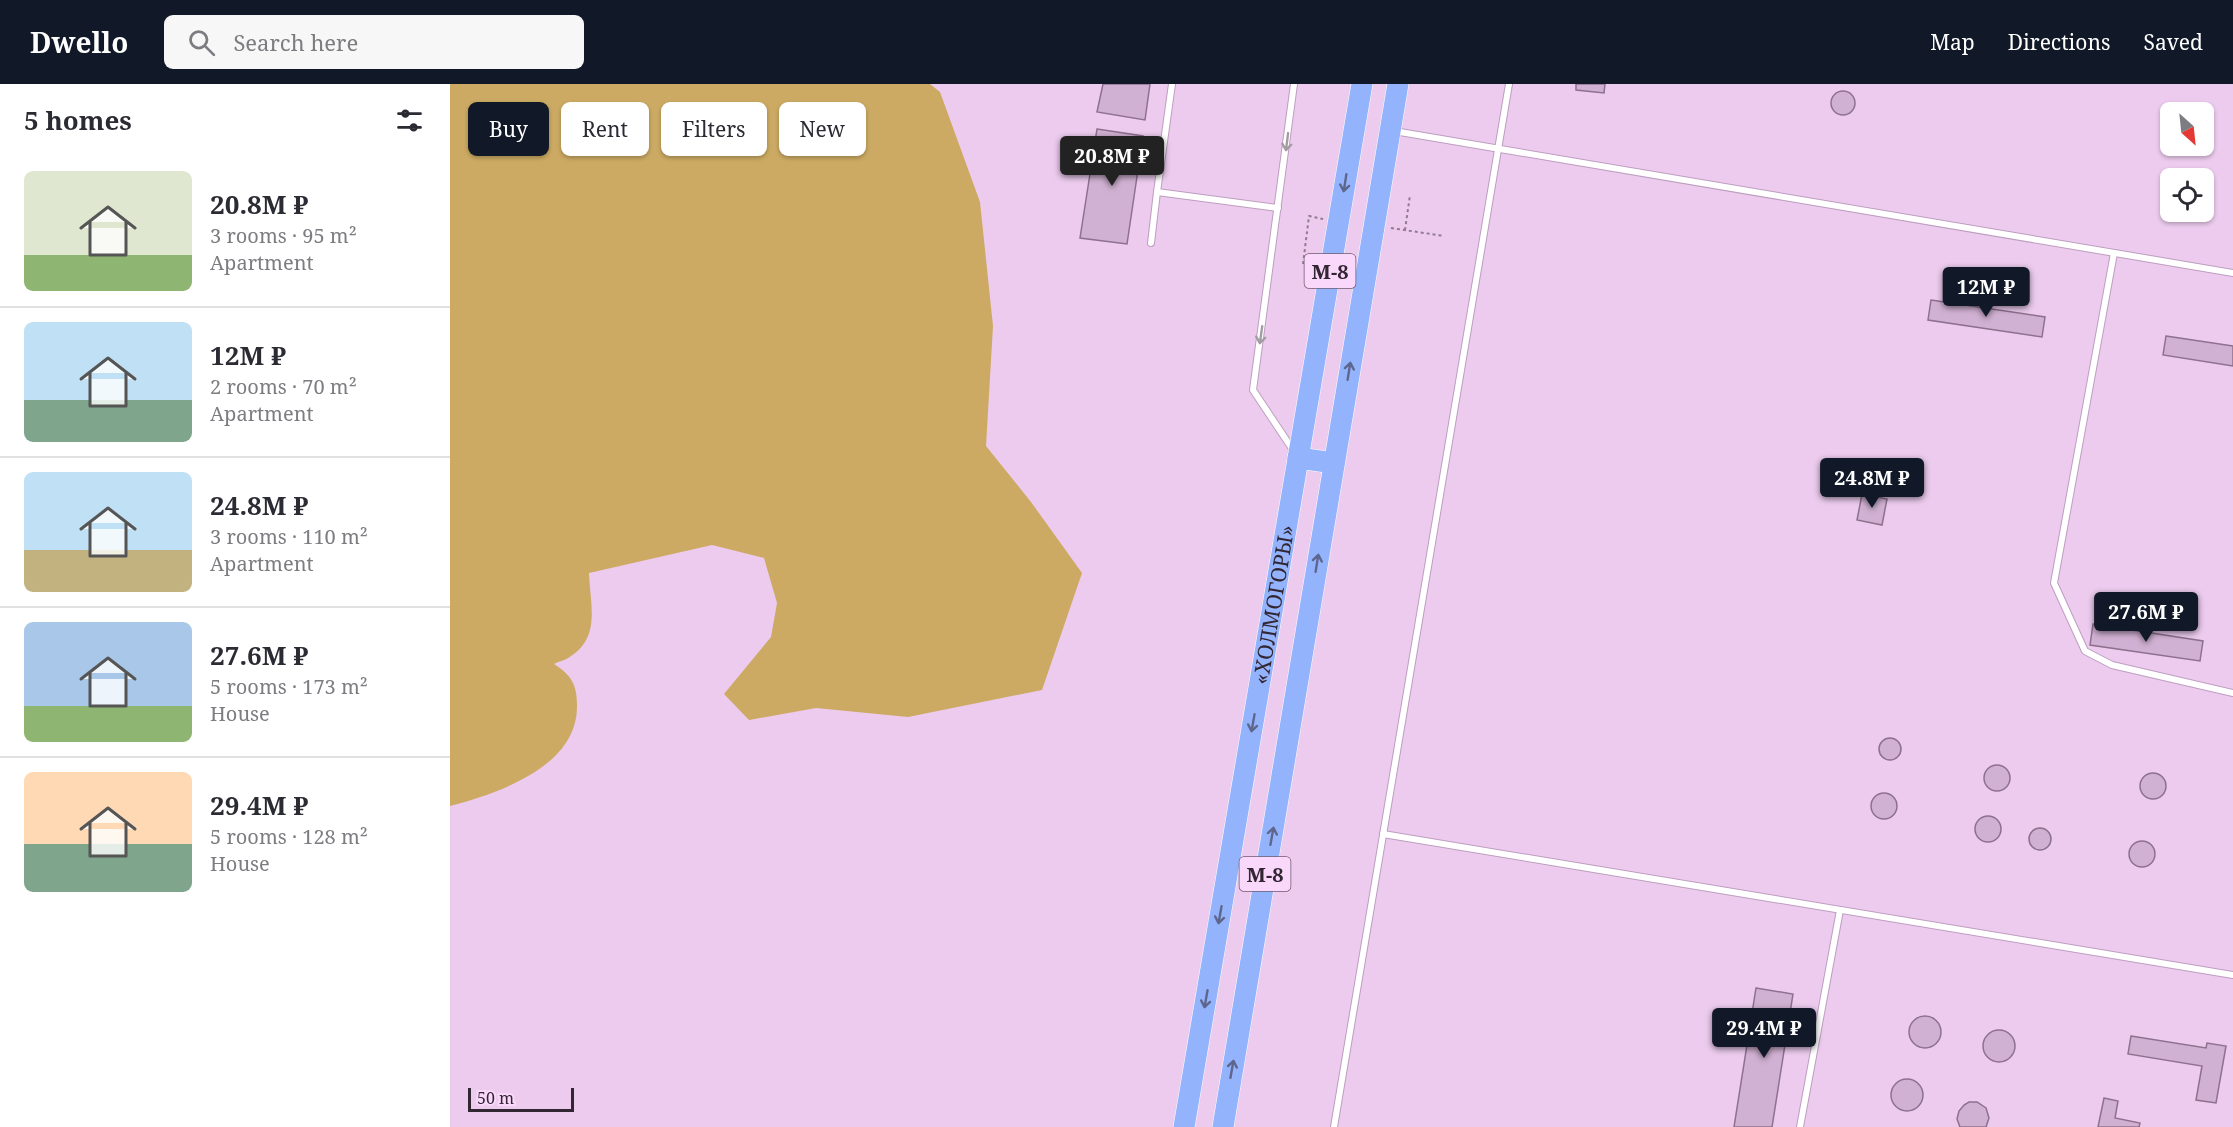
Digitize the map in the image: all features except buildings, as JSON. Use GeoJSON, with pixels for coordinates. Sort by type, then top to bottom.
{"type":"FeatureCollection","features":[{"type":"Feature","properties":{"kind":"highway","name":"«ХОЛМОГОРЫ»"},"geometry":{"type":"LineString","coordinates":[[1184,1127],[1362,84]]}},
{"type":"Feature","properties":{"kind":"highway","name":"«ХОЛМОГОРЫ»"},"geometry":{"type":"LineString","coordinates":[[1223,1127],[1398,84]]}},
{"type":"Feature","properties":{"kind":"highway"},"geometry":{"type":"LineString","coordinates":[[1298,458],[1334,463]]}},
{"type":"Feature","properties":{"kind":"lane"},"geometry":{"type":"LineString","coordinates":[[1151,243],[1172,84]]}},
{"type":"Feature","properties":{"kind":"lane"},"geometry":{"type":"LineString","coordinates":[[1294,84],[1253,390],[1298,458]]}},
{"type":"Feature","properties":{"kind":"lane"},"geometry":{"type":"LineString","coordinates":[[1334,1127],[1509,84]]}},
{"type":"Feature","properties":{"kind":"lane"},"geometry":{"type":"LineString","coordinates":[[1391,130],[2233,273]]}},
{"type":"Feature","properties":{"kind":"lane"},"geometry":{"type":"LineString","coordinates":[[1157,192],[1278,208]]}},
{"type":"Feature","properties":{"kind":"lane"},"geometry":{"type":"LineString","coordinates":[[2114,253],[2054,583],[2085,651],[2112,665],[2233,693]]}},
{"type":"Feature","properties":{"kind":"lane"},"geometry":{"type":"LineString","coordinates":[[1383,834],[2233,975]]}},
{"type":"Feature","properties":{"kind":"lane"},"geometry":{"type":"LineString","coordinates":[[1800,1127],[1840,909]]}},
{"type":"Feature","properties":{"kind":"path"},"geometry":{"type":"LineString","coordinates":[[1405,230],[1410,195]]}},
{"type":"Feature","properties":{"kind":"shaded area"},"geometry":{"type":"Polygon","coordinates":[[[450,84],[930,84],[940,92],[980,202],[993,326],[986,446],[1031,502],[1082,573],[1042,690],[908,717],[816,708],[749,720],[724,694],[771,637],[777,603],[764,558],[712,545],[589,573],[592,619],[587,639],[569,657],[554,664],[572,681],[577,698],[574,727],[564,745],[550,761],[512,785],[450,806],[450,84]]]}}]}
